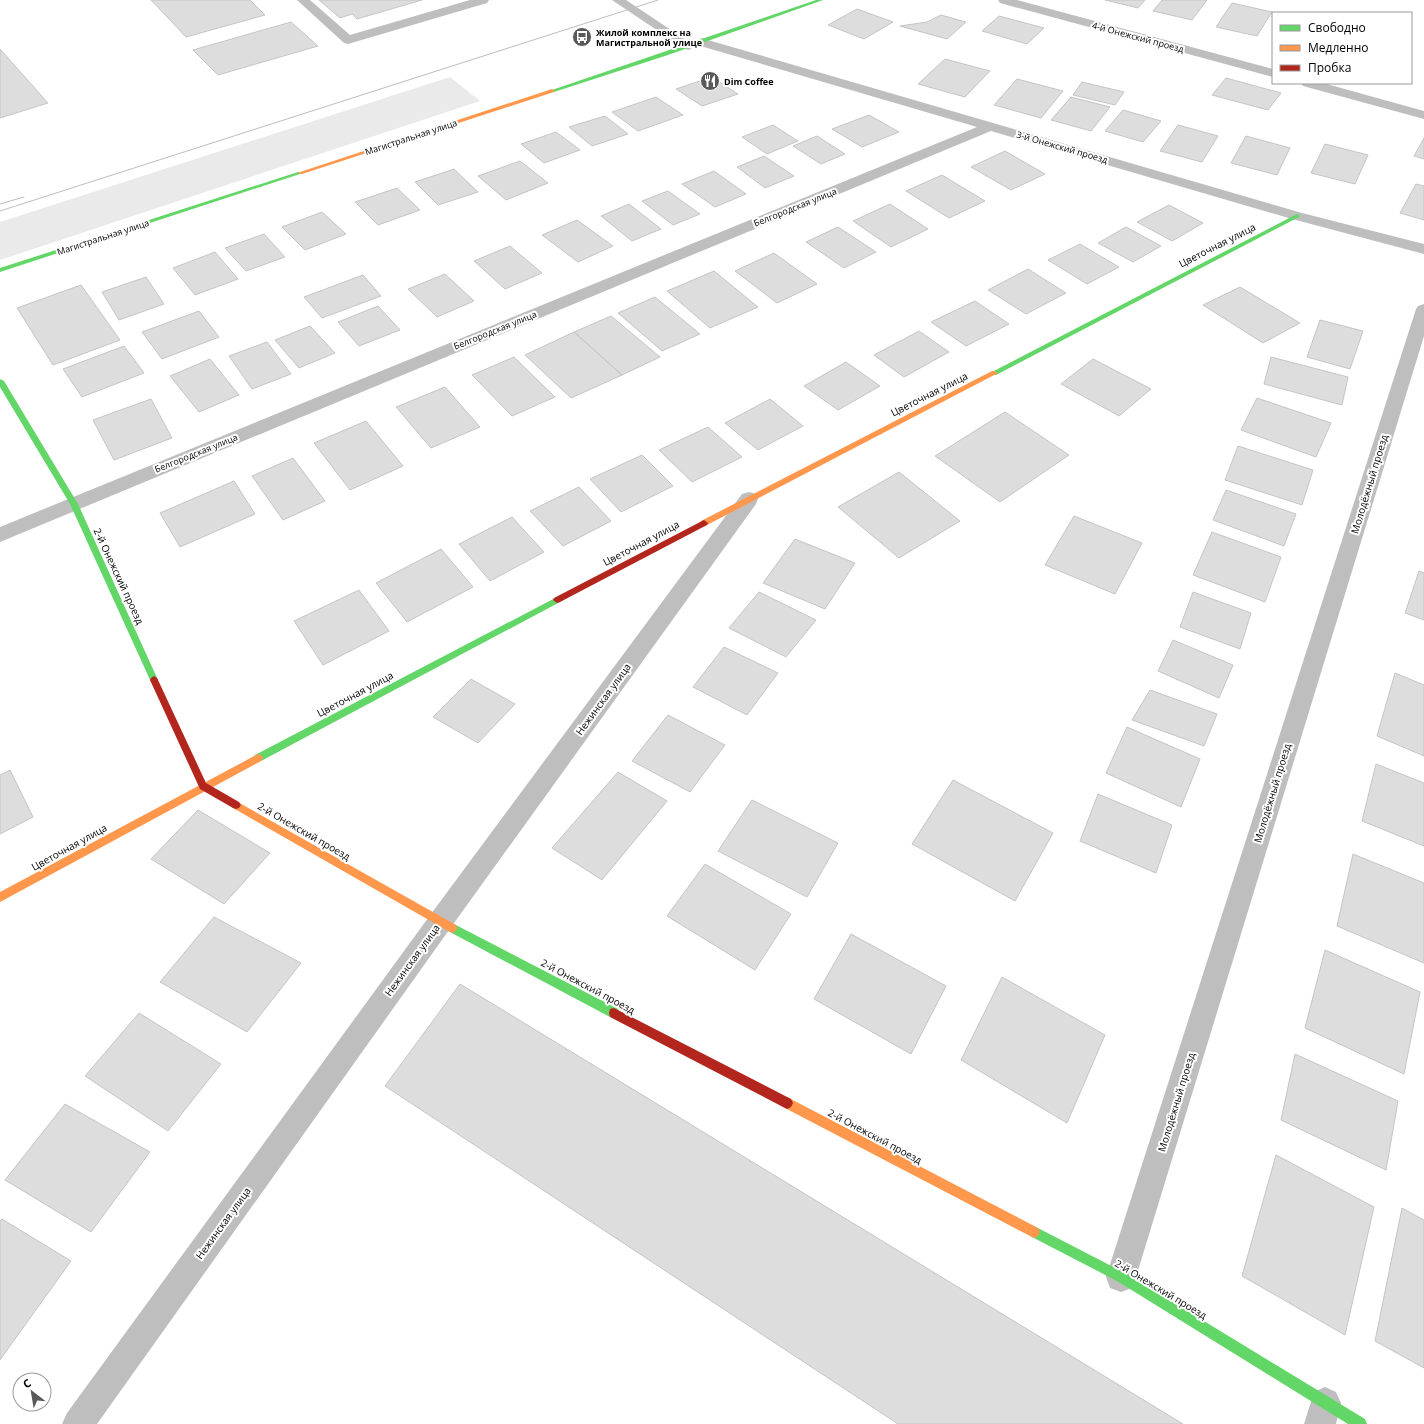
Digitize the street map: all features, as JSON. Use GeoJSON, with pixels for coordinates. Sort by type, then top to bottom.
{"type":"FeatureCollection","features":[{"type":"Feature","properties":{"kind":"street"},"geometry":{"type":"LineString","coordinates":[[303,0],[348,40],[483,0]]}},
{"type":"Feature","properties":{"kind":"street","name":"3-й Онежский проезд"},"geometry":{"type":"LineString","coordinates":[[618,0],[695,44],[991,126],[1297,216],[1424,249]]}},
{"type":"Feature","properties":{"kind":"street","name":"Магистральная улица"},"geometry":{"type":"LineString","coordinates":[[0,270],[695,44],[821,0]]}},
{"type":"Feature","properties":{"kind":"street","name":"4-й Онежский проезд"},"geometry":{"type":"LineString","coordinates":[[1004,0],[1272,73]]}},
{"type":"Feature","properties":{"kind":"street"},"geometry":{"type":"LineString","coordinates":[[1312,84],[1424,114]]}},
{"type":"Feature","properties":{"kind":"street","name":"Белгородская улица"},"geometry":{"type":"LineString","coordinates":[[0,535],[991,126]]}},
{"type":"Feature","properties":{"kind":"street","name":"Цветочная улица"},"geometry":{"type":"LineString","coordinates":[[0,897],[203,786],[749,498],[1297,216]]}},
{"type":"Feature","properties":{"kind":"street","name":"Молодёжный проезд"},"geometry":{"type":"LineString","coordinates":[[1121,1277],[1424,309]]}},
{"type":"Feature","properties":{"kind":"street","name":"2-й Онежский проезд"},"geometry":{"type":"LineString","coordinates":[[0,380],[74,504],[203,786],[440,922],[1121,1277],[1322,1413],[1360,1424]]}},
{"type":"Feature","properties":{"kind":"street","name":"Нежинская улица"},"geometry":{"type":"LineString","coordinates":[[78,1424],[440,922],[749,498]]}},
{"type":"Feature","properties":{"kind":"shaded area"},"geometry":{"type":"Polygon","coordinates":[[[450,77],[480,101],[0,260],[0,222],[450,77]]]}},
{"type":"Feature","properties":{"kind":"building"},"geometry":{"type":"Polygon","coordinates":[[[151,0],[250,0],[265,15],[186,37],[151,0]]]}},
{"type":"Feature","properties":{"kind":"building"},"geometry":{"type":"Polygon","coordinates":[[[319,0],[422,0],[357,19],[352,14],[340,18],[319,0]]]}},
{"type":"Feature","properties":{"kind":"building"},"geometry":{"type":"Polygon","coordinates":[[[1105,0],[1145,0],[1138,8],[1105,0]]]}},
{"type":"Feature","properties":{"kind":"building"},"geometry":{"type":"Polygon","coordinates":[[[1162,0],[1207,0],[1192,20],[1153,11],[1162,0]]]}},
{"type":"Feature","properties":{"kind":"building"},"geometry":{"type":"Polygon","coordinates":[[[1232,3],[1272,12],[1257,36],[1216,27],[1232,3]]]}},
{"type":"Feature","properties":{"kind":"building"},"geometry":{"type":"Polygon","coordinates":[[[857,9],[893,22],[864,39],[828,25],[857,9]]]}},
{"type":"Feature","properties":{"kind":"building"},"geometry":{"type":"Polygon","coordinates":[[[941,15],[966,22],[947,39],[900,26],[927,22],[941,15]]]}},
{"type":"Feature","properties":{"kind":"building"},"geometry":{"type":"Polygon","coordinates":[[[999,16],[1044,28],[1027,44],[982,31],[999,16]]]}},
{"type":"Feature","properties":{"kind":"building"},"geometry":{"type":"Polygon","coordinates":[[[291,22],[318,46],[218,75],[193,50],[291,22]]]}},
{"type":"Feature","properties":{"kind":"building"},"geometry":{"type":"Polygon","coordinates":[[[0,49],[48,103],[0,118],[0,49]]]}},
{"type":"Feature","properties":{"kind":"building"},"geometry":{"type":"Polygon","coordinates":[[[945,59],[990,71],[965,97],[918,84],[945,59]]]}},
{"type":"Feature","properties":{"kind":"building"},"geometry":{"type":"Polygon","coordinates":[[[712,77],[738,94],[702,106],[676,89],[712,77]]]}},
{"type":"Feature","properties":{"kind":"building"},"geometry":{"type":"Polygon","coordinates":[[[1226,78],[1281,93],[1268,110],[1212,95],[1226,78]]]}},
{"type":"Feature","properties":{"kind":"building"},"geometry":{"type":"Polygon","coordinates":[[[1017,79],[1063,91],[1041,118],[994,105],[1017,79]]]}},
{"type":"Feature","properties":{"kind":"building"},"geometry":{"type":"Polygon","coordinates":[[[1082,82],[1124,92],[1115,105],[1073,95],[1082,82]]]}},
{"type":"Feature","properties":{"kind":"building"},"geometry":{"type":"Polygon","coordinates":[[[656,97],[683,115],[638,131],[612,112],[656,97]]]}},
{"type":"Feature","properties":{"kind":"building"},"geometry":{"type":"Polygon","coordinates":[[[1071,97],[1110,107],[1091,131],[1051,120],[1071,97]]]}},
{"type":"Feature","properties":{"kind":"building"},"geometry":{"type":"Polygon","coordinates":[[[1123,110],[1161,121],[1143,142],[1105,131],[1123,110]]]}},
{"type":"Feature","properties":{"kind":"building"},"geometry":{"type":"Polygon","coordinates":[[[869,115],[899,132],[862,147],[832,129],[869,115]]]}},
{"type":"Feature","properties":{"kind":"building"},"geometry":{"type":"Polygon","coordinates":[[[605,116],[628,134],[592,146],[569,127],[605,116]]]}},
{"type":"Feature","properties":{"kind":"building"},"geometry":{"type":"Polygon","coordinates":[[[773,125],[798,141],[767,154],[742,137],[773,125]]]}},
{"type":"Feature","properties":{"kind":"building"},"geometry":{"type":"Polygon","coordinates":[[[1178,125],[1218,136],[1202,162],[1160,151],[1178,125]]]}},
{"type":"Feature","properties":{"kind":"building"},"geometry":{"type":"Polygon","coordinates":[[[556,132],[580,150],[544,163],[521,144],[556,132]]]}},
{"type":"Feature","properties":{"kind":"building"},"geometry":{"type":"Polygon","coordinates":[[[817,136],[845,154],[821,164],[793,146],[817,136]]]}},
{"type":"Feature","properties":{"kind":"building"},"geometry":{"type":"Polygon","coordinates":[[[1246,136],[1290,148],[1277,175],[1231,163],[1246,136]]]}},
{"type":"Feature","properties":{"kind":"building"},"geometry":{"type":"Polygon","coordinates":[[[1424,138],[1424,159],[1414,156],[1424,138]]]}},
{"type":"Feature","properties":{"kind":"building"},"geometry":{"type":"Polygon","coordinates":[[[1325,144],[1368,155],[1355,184],[1311,173],[1325,144]]]}},
{"type":"Feature","properties":{"kind":"building"},"geometry":{"type":"Polygon","coordinates":[[[1005,151],[1045,174],[1011,190],[971,167],[1005,151]]]}},
{"type":"Feature","properties":{"kind":"building"},"geometry":{"type":"Polygon","coordinates":[[[764,156],[794,176],[765,188],[737,167],[764,156]]]}},
{"type":"Feature","properties":{"kind":"building"},"geometry":{"type":"Polygon","coordinates":[[[520,161],[548,183],[506,200],[478,176],[520,161]]]}},
{"type":"Feature","properties":{"kind":"building"},"geometry":{"type":"Polygon","coordinates":[[[454,169],[478,192],[438,205],[415,182],[454,169]]]}},
{"type":"Feature","properties":{"kind":"building"},"geometry":{"type":"Polygon","coordinates":[[[714,171],[746,194],[715,207],[682,184],[714,171]]]}},
{"type":"Feature","properties":{"kind":"building"},"geometry":{"type":"Polygon","coordinates":[[[942,175],[985,201],[949,218],[906,191],[942,175]]]}},
{"type":"Feature","properties":{"kind":"building"},"geometry":{"type":"Polygon","coordinates":[[[1416,184],[1424,186],[1424,220],[1400,213],[1416,184]]]}},
{"type":"Feature","properties":{"kind":"building"},"geometry":{"type":"Polygon","coordinates":[[[397,188],[420,210],[378,225],[355,202],[397,188]]]}},
{"type":"Feature","properties":{"kind":"building"},"geometry":{"type":"Polygon","coordinates":[[[668,191],[700,214],[673,225],[642,201],[668,191]]]}},
{"type":"Feature","properties":{"kind":"building"},"geometry":{"type":"Polygon","coordinates":[[[629,204],[661,229],[632,241],[601,216],[629,204]]]}},
{"type":"Feature","properties":{"kind":"building"},"geometry":{"type":"Polygon","coordinates":[[[890,204],[928,229],[891,247],[853,221],[890,204]]]}},
{"type":"Feature","properties":{"kind":"building"},"geometry":{"type":"Polygon","coordinates":[[[1169,205],[1203,223],[1172,241],[1137,222],[1169,205]]]}},
{"type":"Feature","properties":{"kind":"building"},"geometry":{"type":"Polygon","coordinates":[[[322,212],[346,234],[305,250],[282,227],[322,212]]]}},
{"type":"Feature","properties":{"kind":"building"},"geometry":{"type":"Polygon","coordinates":[[[577,220],[613,246],[578,262],[542,235],[577,220]]]}},
{"type":"Feature","properties":{"kind":"building"},"geometry":{"type":"Polygon","coordinates":[[[838,227],[876,252],[844,268],[806,242],[838,227]]]}},
{"type":"Feature","properties":{"kind":"building"},"geometry":{"type":"Polygon","coordinates":[[[1126,227],[1161,246],[1133,262],[1098,243],[1126,227]]]}},
{"type":"Feature","properties":{"kind":"building"},"geometry":{"type":"Polygon","coordinates":[[[264,234],[285,257],[246,271],[225,248],[264,234]]]}},
{"type":"Feature","properties":{"kind":"building"},"geometry":{"type":"Polygon","coordinates":[[[1080,244],[1119,267],[1087,284],[1048,260],[1080,244]]]}},
{"type":"Feature","properties":{"kind":"building"},"geometry":{"type":"Polygon","coordinates":[[[510,246],[542,273],[505,289],[474,261],[510,246]]]}},
{"type":"Feature","properties":{"kind":"building"},"geometry":{"type":"Polygon","coordinates":[[[215,252],[238,279],[195,295],[173,268],[215,252]]]}},
{"type":"Feature","properties":{"kind":"building"},"geometry":{"type":"Polygon","coordinates":[[[774,253],[817,284],[777,303],[735,271],[774,253]]]}},
{"type":"Feature","properties":{"kind":"building"},"geometry":{"type":"Polygon","coordinates":[[[1028,269],[1066,293],[1026,314],[988,290],[1028,269]]]}},
{"type":"Feature","properties":{"kind":"building"},"geometry":{"type":"Polygon","coordinates":[[[714,271],[758,307],[710,328],[667,291],[714,271]]]}},
{"type":"Feature","properties":{"kind":"building"},"geometry":{"type":"Polygon","coordinates":[[[445,274],[474,301],[437,317],[408,289],[445,274]]]}},
{"type":"Feature","properties":{"kind":"building"},"geometry":{"type":"Polygon","coordinates":[[[363,275],[381,296],[322,318],[304,297],[363,275]]]}},
{"type":"Feature","properties":{"kind":"building"},"geometry":{"type":"Polygon","coordinates":[[[146,277],[164,304],[119,320],[102,292],[146,277]]]}},
{"type":"Feature","properties":{"kind":"building"},"geometry":{"type":"Polygon","coordinates":[[[81,285],[120,340],[53,365],[17,308],[81,285]]]}},
{"type":"Feature","properties":{"kind":"building"},"geometry":{"type":"Polygon","coordinates":[[[1240,287],[1300,323],[1263,343],[1203,305],[1240,287]]]}},
{"type":"Feature","properties":{"kind":"building"},"geometry":{"type":"Polygon","coordinates":[[[655,297],[700,334],[662,351],[618,313],[655,297]]]}},
{"type":"Feature","properties":{"kind":"building"},"geometry":{"type":"Polygon","coordinates":[[[975,301],[1009,324],[966,346],[931,322],[975,301]]]}},
{"type":"Feature","properties":{"kind":"building"},"geometry":{"type":"Polygon","coordinates":[[[378,306],[400,330],[359,346],[338,322],[378,306]]]}},
{"type":"Feature","properties":{"kind":"building"},"geometry":{"type":"Polygon","coordinates":[[[199,311],[219,337],[162,359],[142,332],[199,311]]]}},
{"type":"Feature","properties":{"kind":"building"},"geometry":{"type":"Polygon","coordinates":[[[611,316],[660,357],[622,375],[574,332],[611,316]]]}},
{"type":"Feature","properties":{"kind":"building"},"geometry":{"type":"Polygon","coordinates":[[[1320,320],[1363,331],[1350,369],[1307,357],[1320,320]]]}},
{"type":"Feature","properties":{"kind":"building"},"geometry":{"type":"Polygon","coordinates":[[[310,326],[335,353],[299,368],[275,340],[310,326]]]}},
{"type":"Feature","properties":{"kind":"building"},"geometry":{"type":"Polygon","coordinates":[[[919,331],[949,352],[904,377],[874,355],[919,331]]]}},
{"type":"Feature","properties":{"kind":"building"},"geometry":{"type":"Polygon","coordinates":[[[574,332],[622,375],[571,398],[525,355],[574,332]]]}},
{"type":"Feature","properties":{"kind":"building"},"geometry":{"type":"Polygon","coordinates":[[[267,342],[291,374],[252,389],[229,356],[267,342]]]}},
{"type":"Feature","properties":{"kind":"building"},"geometry":{"type":"Polygon","coordinates":[[[124,346],[144,373],[82,397],[63,369],[124,346]]]}},
{"type":"Feature","properties":{"kind":"building"},"geometry":{"type":"Polygon","coordinates":[[[514,357],[555,397],[512,416],[472,375],[514,357]]]}},
{"type":"Feature","properties":{"kind":"building"},"geometry":{"type":"Polygon","coordinates":[[[1271,357],[1348,377],[1342,405],[1264,384],[1271,357]]]}},
{"type":"Feature","properties":{"kind":"building"},"geometry":{"type":"Polygon","coordinates":[[[210,359],[239,395],[199,412],[170,376],[210,359]]]}},
{"type":"Feature","properties":{"kind":"building"},"geometry":{"type":"Polygon","coordinates":[[[1093,359],[1151,389],[1119,416],[1061,384],[1093,359]]]}},
{"type":"Feature","properties":{"kind":"building"},"geometry":{"type":"Polygon","coordinates":[[[846,362],[880,386],[838,410],[804,386],[846,362]]]}},
{"type":"Feature","properties":{"kind":"building"},"geometry":{"type":"Polygon","coordinates":[[[445,387],[480,427],[431,448],[396,407],[445,387]]]}},
{"type":"Feature","properties":{"kind":"building"},"geometry":{"type":"Polygon","coordinates":[[[1257,398],[1331,423],[1316,457],[1241,430],[1257,398]]]}},
{"type":"Feature","properties":{"kind":"building"},"geometry":{"type":"Polygon","coordinates":[[[151,399],[172,438],[114,460],[93,420],[151,399]]]}},
{"type":"Feature","properties":{"kind":"building"},"geometry":{"type":"Polygon","coordinates":[[[770,399],[803,426],[758,450],[725,423],[770,399]]]}},
{"type":"Feature","properties":{"kind":"building"},"geometry":{"type":"Polygon","coordinates":[[[1005,412],[1069,455],[1000,502],[935,456],[1005,412]]]}},
{"type":"Feature","properties":{"kind":"building"},"geometry":{"type":"Polygon","coordinates":[[[366,421],[403,466],[350,490],[314,443],[366,421]]]}},
{"type":"Feature","properties":{"kind":"building"},"geometry":{"type":"Polygon","coordinates":[[[708,427],[742,457],[692,482],[659,450],[708,427]]]}},
{"type":"Feature","properties":{"kind":"building"},"geometry":{"type":"Polygon","coordinates":[[[1238,446],[1313,470],[1302,505],[1225,480],[1238,446]]]}},
{"type":"Feature","properties":{"kind":"building"},"geometry":{"type":"Polygon","coordinates":[[[642,455],[673,486],[621,512],[590,479],[642,455]]]}},
{"type":"Feature","properties":{"kind":"building"},"geometry":{"type":"Polygon","coordinates":[[[293,458],[325,501],[283,520],[252,476],[293,458]]]}},
{"type":"Feature","properties":{"kind":"building"},"geometry":{"type":"Polygon","coordinates":[[[899,472],[960,521],[899,558],[838,507],[899,472]]]}},
{"type":"Feature","properties":{"kind":"building"},"geometry":{"type":"Polygon","coordinates":[[[234,481],[255,514],[180,547],[160,513],[234,481]]]}},
{"type":"Feature","properties":{"kind":"building"},"geometry":{"type":"Polygon","coordinates":[[[579,487],[611,521],[563,546],[530,511],[579,487]]]}},
{"type":"Feature","properties":{"kind":"building"},"geometry":{"type":"Polygon","coordinates":[[[1226,490],[1296,514],[1284,546],[1213,520],[1226,490]]]}},
{"type":"Feature","properties":{"kind":"building"},"geometry":{"type":"Polygon","coordinates":[[[1074,516],[1142,543],[1115,594],[1045,565],[1074,516]]]}},
{"type":"Feature","properties":{"kind":"building"},"geometry":{"type":"Polygon","coordinates":[[[512,517],[544,552],[490,581],[459,544],[512,517]]]}},
{"type":"Feature","properties":{"kind":"building"},"geometry":{"type":"Polygon","coordinates":[[[1212,532],[1281,557],[1265,602],[1193,575],[1212,532]]]}},
{"type":"Feature","properties":{"kind":"building"},"geometry":{"type":"Polygon","coordinates":[[[795,539],[855,563],[825,609],[763,583],[795,539]]]}},
{"type":"Feature","properties":{"kind":"building"},"geometry":{"type":"Polygon","coordinates":[[[441,549],[473,587],[407,622],[376,583],[441,549]]]}},
{"type":"Feature","properties":{"kind":"building"},"geometry":{"type":"Polygon","coordinates":[[[1419,571],[1424,573],[1424,620],[1405,613],[1419,571]]]}},
{"type":"Feature","properties":{"kind":"building"},"geometry":{"type":"Polygon","coordinates":[[[359,590],[389,631],[323,665],[294,621],[359,590]]]}},
{"type":"Feature","properties":{"kind":"building"},"geometry":{"type":"Polygon","coordinates":[[[759,592],[816,620],[786,657],[729,628],[759,592]]]}},
{"type":"Feature","properties":{"kind":"building"},"geometry":{"type":"Polygon","coordinates":[[[1193,592],[1251,613],[1240,649],[1180,627],[1193,592]]]}},
{"type":"Feature","properties":{"kind":"building"},"geometry":{"type":"Polygon","coordinates":[[[1173,640],[1233,665],[1219,698],[1158,671],[1173,640]]]}},
{"type":"Feature","properties":{"kind":"building"},"geometry":{"type":"Polygon","coordinates":[[[724,647],[778,673],[747,715],[693,687],[724,647]]]}},
{"type":"Feature","properties":{"kind":"building"},"geometry":{"type":"Polygon","coordinates":[[[1395,673],[1424,685],[1424,756],[1377,736],[1395,673]]]}},
{"type":"Feature","properties":{"kind":"building"},"geometry":{"type":"Polygon","coordinates":[[[471,679],[515,704],[478,743],[433,717],[471,679]]]}},
{"type":"Feature","properties":{"kind":"building"},"geometry":{"type":"Polygon","coordinates":[[[1150,690],[1217,714],[1204,746],[1132,720],[1150,690]]]}},
{"type":"Feature","properties":{"kind":"building"},"geometry":{"type":"Polygon","coordinates":[[[668,715],[725,745],[690,792],[632,761],[668,715]]]}},
{"type":"Feature","properties":{"kind":"building"},"geometry":{"type":"Polygon","coordinates":[[[1127,727],[1200,759],[1181,807],[1106,773],[1127,727]]]}},
{"type":"Feature","properties":{"kind":"building"},"geometry":{"type":"Polygon","coordinates":[[[1376,764],[1424,783],[1424,846],[1362,821],[1376,764]]]}},
{"type":"Feature","properties":{"kind":"building"},"geometry":{"type":"Polygon","coordinates":[[[10,770],[33,817],[0,834],[0,775],[10,770]]]}},
{"type":"Feature","properties":{"kind":"building"},"geometry":{"type":"Polygon","coordinates":[[[618,772],[667,801],[602,880],[552,848],[618,772]]]}},
{"type":"Feature","properties":{"kind":"building"},"geometry":{"type":"Polygon","coordinates":[[[953,780],[1053,833],[1015,901],[912,844],[953,780]]]}},
{"type":"Feature","properties":{"kind":"building"},"geometry":{"type":"Polygon","coordinates":[[[1098,794],[1172,825],[1156,873],[1080,841],[1098,794]]]}},
{"type":"Feature","properties":{"kind":"building"},"geometry":{"type":"Polygon","coordinates":[[[752,800],[838,843],[807,897],[718,851],[752,800]]]}},
{"type":"Feature","properties":{"kind":"building"},"geometry":{"type":"Polygon","coordinates":[[[198,810],[270,853],[224,904],[151,859],[198,810]]]}},
{"type":"Feature","properties":{"kind":"building"},"geometry":{"type":"Polygon","coordinates":[[[1353,854],[1424,883],[1424,963],[1337,926],[1353,854]]]}},
{"type":"Feature","properties":{"kind":"building"},"geometry":{"type":"Polygon","coordinates":[[[705,864],[791,914],[755,970],[667,916],[705,864]]]}},
{"type":"Feature","properties":{"kind":"building"},"geometry":{"type":"Polygon","coordinates":[[[214,917],[301,963],[247,1032],[160,982],[214,917]]]}},
{"type":"Feature","properties":{"kind":"building"},"geometry":{"type":"Polygon","coordinates":[[[851,934],[946,986],[911,1054],[814,999],[851,934]]]}},
{"type":"Feature","properties":{"kind":"building"},"geometry":{"type":"Polygon","coordinates":[[[1325,950],[1420,992],[1404,1074],[1305,1028],[1325,950]]]}},
{"type":"Feature","properties":{"kind":"building"},"geometry":{"type":"Polygon","coordinates":[[[1002,977],[1105,1035],[1067,1123],[961,1060],[1002,977]]]}},
{"type":"Feature","properties":{"kind":"building"},"geometry":{"type":"Polygon","coordinates":[[[460,984],[1183,1424],[898,1424],[385,1086],[460,984]]]}},
{"type":"Feature","properties":{"kind":"building"},"geometry":{"type":"Polygon","coordinates":[[[139,1013],[221,1064],[168,1131],[85,1076],[139,1013]]]}},
{"type":"Feature","properties":{"kind":"building"},"geometry":{"type":"Polygon","coordinates":[[[1295,1054],[1398,1101],[1386,1170],[1281,1120],[1295,1054]]]}},
{"type":"Feature","properties":{"kind":"building"},"geometry":{"type":"Polygon","coordinates":[[[65,1104],[150,1152],[91,1232],[5,1180],[65,1104]]]}},
{"type":"Feature","properties":{"kind":"building"},"geometry":{"type":"Polygon","coordinates":[[[1276,1155],[1374,1207],[1345,1335],[1242,1276],[1276,1155]]]}},
{"type":"Feature","properties":{"kind":"building"},"geometry":{"type":"Polygon","coordinates":[[[1402,1208],[1424,1220],[1424,1368],[1375,1341],[1402,1208]]]}},
{"type":"Feature","properties":{"kind":"building"},"geometry":{"type":"Polygon","coordinates":[[[2,1219],[71,1261],[0,1360],[0,1221],[2,1219]]]}},
{"type":"Feature","properties":{"kind":"tram line"},"geometry":{"type":"LineString","coordinates":[[0,211],[658,0]]}},
{"type":"Feature","properties":{"kind":"tram line"},"geometry":{"type":"LineString","coordinates":[[0,204],[24,197]]}},
{"type":"Feature","properties":{"kind":"traffic: fast"},"geometry":{"type":"LineString","coordinates":[[552,91],[666,54],[821,0]]}},
{"type":"Feature","properties":{"kind":"traffic: fast"},"geometry":{"type":"LineString","coordinates":[[0,270],[300,173]]}},
{"type":"Feature","properties":{"kind":"traffic: fast"},"geometry":{"type":"LineString","coordinates":[[994,373],[1297,216]]}},
{"type":"Feature","properties":{"kind":"traffic: fast"},"geometry":{"type":"LineString","coordinates":[[0,381],[74,504],[154,680]]}},
{"type":"Feature","properties":{"kind":"traffic: fast"},"geometry":{"type":"LineString","coordinates":[[258,758],[557,600]]}},
{"type":"Feature","properties":{"kind":"traffic: fast"},"geometry":{"type":"LineString","coordinates":[[452,928],[614,1013]]}},
{"type":"Feature","properties":{"kind":"traffic: fast"},"geometry":{"type":"LineString","coordinates":[[1034,1232],[1121,1277],[1360,1424]]}},
{"type":"Feature","properties":{"kind":"traffic: slow"},"geometry":{"type":"LineString","coordinates":[[300,173],[552,91]]}},
{"type":"Feature","properties":{"kind":"traffic: slow"},"geometry":{"type":"LineString","coordinates":[[704,523],[994,373]]}},
{"type":"Feature","properties":{"kind":"traffic: slow"},"geometry":{"type":"LineString","coordinates":[[0,897],[258,758]]}},
{"type":"Feature","properties":{"kind":"traffic: slow"},"geometry":{"type":"LineString","coordinates":[[236,805],[452,928]]}},
{"type":"Feature","properties":{"kind":"traffic: slow"},"geometry":{"type":"LineString","coordinates":[[787,1103],[1034,1232]]}},
{"type":"Feature","properties":{"kind":"traffic: jam"},"geometry":{"type":"LineString","coordinates":[[557,600],[704,523]]}},
{"type":"Feature","properties":{"kind":"traffic: jam"},"geometry":{"type":"LineString","coordinates":[[154,680],[203,786],[236,805]]}},
{"type":"Feature","properties":{"kind":"traffic: jam"},"geometry":{"type":"LineString","coordinates":[[614,1013],[787,1103]]}},
{"type":"Feature","properties":{"kind":"place","name":"Жилой комплекс на Магистральной улице"},"geometry":{"type":"Point","coordinates":[582,37]}},
{"type":"Feature","properties":{"kind":"place","name":"Dim Coffee"},"geometry":{"type":"Point","coordinates":[710,81]}}]}
